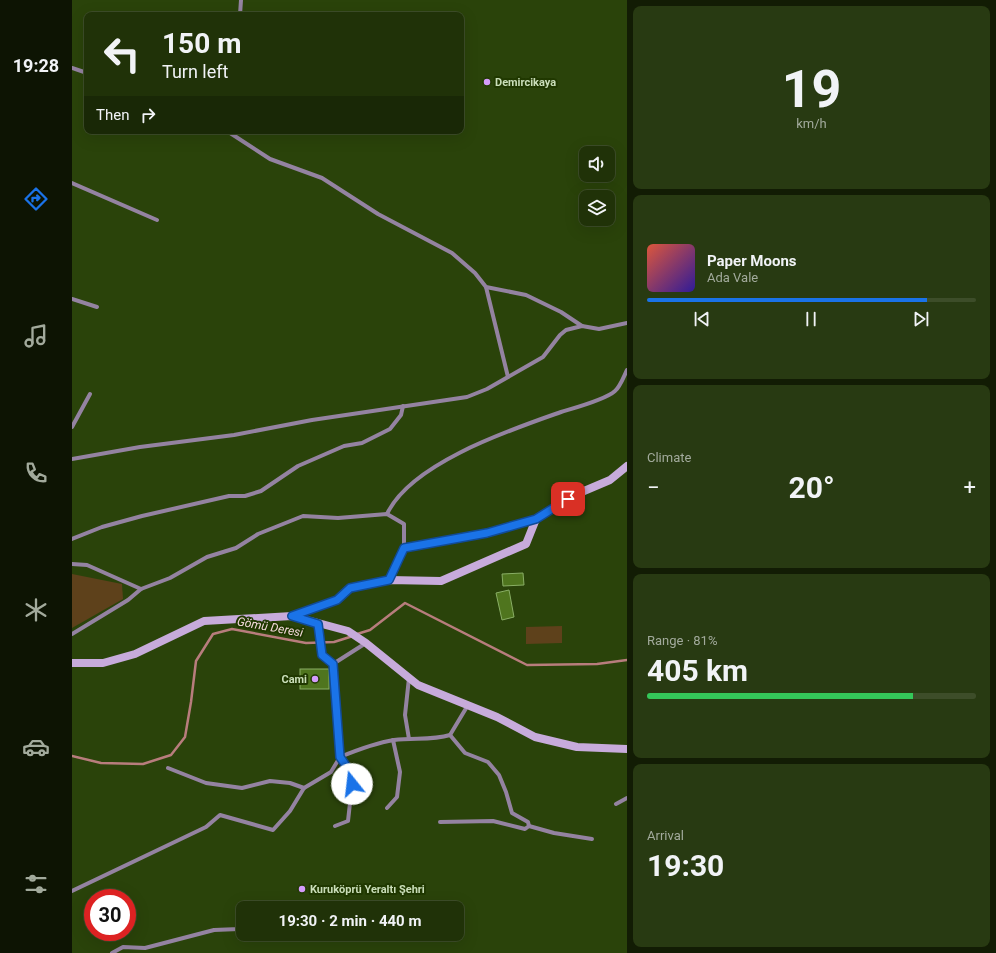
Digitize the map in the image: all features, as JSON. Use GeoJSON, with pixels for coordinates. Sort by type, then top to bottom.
{"type":"FeatureCollection","features":[{"type":"Feature","properties":{"kind":"street"},"geometry":{"type":"LineString","coordinates":[[240,12],[241,0]]}},
{"type":"Feature","properties":{"kind":"street"},"geometry":{"type":"LineString","coordinates":[[72,68],[84,72]]}},
{"type":"Feature","properties":{"kind":"street"},"geometry":{"type":"LineString","coordinates":[[233,134],[270,160],[322,178],[378,214],[452,253],[475,273],[486,287],[508,377]]}},
{"type":"Feature","properties":{"kind":"street"},"geometry":{"type":"LineString","coordinates":[[72,183],[157,220]]}},
{"type":"Feature","properties":{"kind":"street"},"geometry":{"type":"LineString","coordinates":[[486,287],[526,295],[561,312],[582,326],[599,329],[627,324]]}},
{"type":"Feature","properties":{"kind":"street"},"geometry":{"type":"LineString","coordinates":[[72,299],[97,307]]}},
{"type":"Feature","properties":{"kind":"street"},"geometry":{"type":"LineString","coordinates":[[72,459],[140,447],[234,435],[312,420],[467,397],[486,389],[543,357],[560,334],[566,330],[582,326]]}},
{"type":"Feature","properties":{"kind":"street"},"geometry":{"type":"LineString","coordinates":[[387,514],[393,502],[434,466],[509,430],[594,401],[615,391],[627,370]]}},
{"type":"Feature","properties":{"kind":"street"},"geometry":{"type":"LineString","coordinates":[[72,427],[90,394]]}},
{"type":"Feature","properties":{"kind":"street"},"geometry":{"type":"LineString","coordinates":[[72,539],[102,527],[142,516],[229,496],[245,496],[261,491],[298,466],[344,446],[362,443],[390,429],[401,415],[403,406]]}},
{"type":"Feature","properties":{"kind":"street"},"geometry":{"type":"LineString","coordinates":[[404,548],[487,533],[536,519],[577,494],[610,480],[627,466]]}},
{"type":"Feature","properties":{"kind":"street"},"geometry":{"type":"LineString","coordinates":[[72,634],[128,600],[141,588],[170,578],[207,557],[236,548],[258,534],[303,516],[338,518],[387,514],[404,524],[404,548],[389,580]]}},
{"type":"Feature","properties":{"kind":"street"},"geometry":{"type":"LineString","coordinates":[[72,663],[104,663],[135,654],[204,621],[292,616],[337,600],[350,588],[389,580],[441,581],[526,544],[536,519]]}},
{"type":"Feature","properties":{"kind":"street"},"geometry":{"type":"LineString","coordinates":[[72,564],[88,565],[141,588]]}},
{"type":"Feature","properties":{"kind":"street"},"geometry":{"type":"LineString","coordinates":[[292,616],[348,631],[366,643],[418,685],[497,717],[534,737],[577,747],[627,749]]}},
{"type":"Feature","properties":{"kind":"street"},"geometry":{"type":"LineString","coordinates":[[318,624],[322,655],[333,664],[340,757],[349,770],[352,784],[348,821],[335,826]]}},
{"type":"Feature","properties":{"kind":"street"},"geometry":{"type":"LineString","coordinates":[[333,664],[366,643]]}},
{"type":"Feature","properties":{"kind":"street"},"geometry":{"type":"LineString","coordinates":[[409,677],[404,715],[409,738]]}},
{"type":"Feature","properties":{"kind":"street"},"geometry":{"type":"LineString","coordinates":[[72,892],[206,827],[220,815],[273,830],[290,811],[304,788],[331,772],[340,757],[369,746],[393,740],[409,738],[437,739],[450,735],[468,706]]}},
{"type":"Feature","properties":{"kind":"street"},"geometry":{"type":"LineString","coordinates":[[450,735],[465,753],[488,762],[499,775],[512,813],[528,822],[529,826]]}},
{"type":"Feature","properties":{"kind":"street"},"geometry":{"type":"LineString","coordinates":[[387,808],[397,797],[400,772],[393,740]]}},
{"type":"Feature","properties":{"kind":"street"},"geometry":{"type":"LineString","coordinates":[[168,768],[206,783],[242,788],[270,782],[290,783],[304,788]]}},
{"type":"Feature","properties":{"kind":"street"},"geometry":{"type":"LineString","coordinates":[[616,804],[627,798]]}},
{"type":"Feature","properties":{"kind":"street"},"geometry":{"type":"LineString","coordinates":[[440,822],[493,821],[525,829],[529,826],[554,833],[592,840]]}},
{"type":"Feature","properties":{"kind":"street"},"geometry":{"type":"LineString","coordinates":[[112,953],[123,947],[145,948],[214,930],[236,929]]}},
{"type":"Feature","properties":{"kind":"shaded area"},"geometry":{"type":"Polygon","coordinates":[[[72,574],[122,584],[123,599],[72,628],[72,574]]]}},
{"type":"Feature","properties":{"kind":"shaded area"},"geometry":{"type":"Polygon","coordinates":[[[562,626],[562,643],[526,644],[526,627],[562,626]]]}},
{"type":"Feature","properties":{"kind":"building"},"geometry":{"type":"Polygon","coordinates":[[[523,573],[524,585],[503,586],[502,574],[523,573]]]}},
{"type":"Feature","properties":{"kind":"building"},"geometry":{"type":"Polygon","coordinates":[[[509,590],[514,617],[502,620],[496,593],[509,590]]]}},
{"type":"Feature","properties":{"kind":"building","name":"Cami"},"geometry":{"type":"Polygon","coordinates":[[[300,669],[329,669],[329,689],[300,689],[300,669]]]}},
{"type":"Feature","properties":{"kind":"waterway","name":"Gömü Deresi"},"geometry":{"type":"LineString","coordinates":[[357,634],[370,630],[405,603],[527,665],[597,664],[627,660]]}},
{"type":"Feature","properties":{"kind":"waterway","name":"Gömü Deresi"},"geometry":{"type":"LineString","coordinates":[[72,756],[101,763],[143,764],[171,755],[185,737],[196,661],[213,634],[232,629],[306,643],[334,642],[353,636]]}},
{"type":"Feature","properties":{"kind":"place","name":"Demircikaya"},"geometry":{"type":"Point","coordinates":[487,82]}},
{"type":"Feature","properties":{"kind":"place","name":"Cami"},"geometry":{"type":"Point","coordinates":[315,679]}},
{"type":"Feature","properties":{"kind":"place","name":"Kuruköprü Yeraltı Şehri"},"geometry":{"type":"Point","coordinates":[302,889]}},
{"type":"Feature","properties":{"kind":"route"},"geometry":{"type":"LineString","coordinates":[[352,784],[349,770],[340,757],[333,664],[322,655],[318,624],[292,616],[337,600],[350,588],[389,580],[404,548],[487,533],[536,519],[568,499]]}}]}
